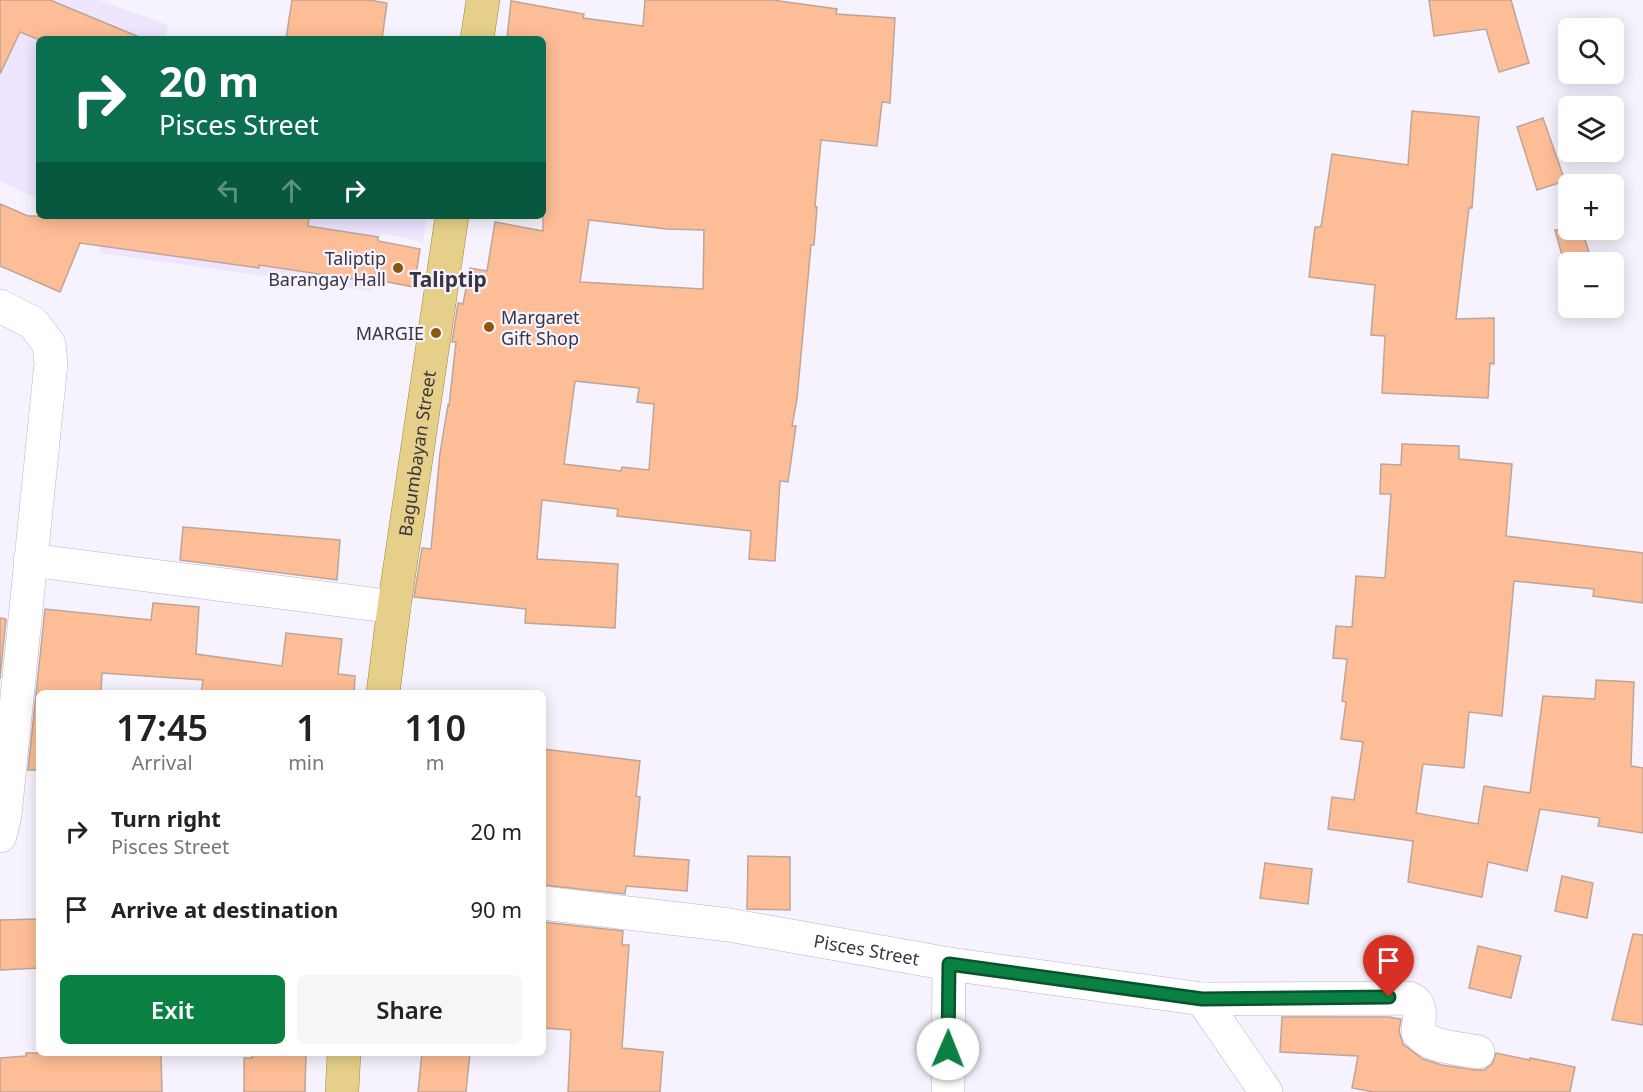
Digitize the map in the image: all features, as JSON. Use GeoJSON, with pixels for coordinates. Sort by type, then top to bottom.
{"type":"FeatureCollection","features":[{"type":"Feature","properties":{"kind":"main road"},"geometry":{"type":"LineString","coordinates":[[477,36],[483,0]]}},
{"type":"Feature","properties":{"kind":"main road","name":"Bagumbayan Street"},"geometry":{"type":"LineString","coordinates":[[383,690],[393,607],[452,219]]}},
{"type":"Feature","properties":{"kind":"main road"},"geometry":{"type":"LineString","coordinates":[[342,1092],[344,1056]]}},
{"type":"Feature","properties":{"kind":"street"},"geometry":{"type":"LineString","coordinates":[[0,306],[33,323],[49,344],[51,363],[2,822]]}},
{"type":"Feature","properties":{"kind":"street"},"geometry":{"type":"LineString","coordinates":[[30,560],[393,607]]}},
{"type":"Feature","properties":{"kind":"street","name":"Pisces Street"},"geometry":{"type":"LineString","coordinates":[[546,903],[729,925],[949,964],[1202,999],[1409,998],[1419,1005],[1418,1032],[1422,1037],[1430,1042],[1478,1052]]}},
{"type":"Feature","properties":{"kind":"street"},"geometry":{"type":"LineString","coordinates":[[948,1092],[949,964]]}},
{"type":"Feature","properties":{"kind":"street"},"geometry":{"type":"LineString","coordinates":[[1202,999],[1266,1092]]}},
{"type":"Feature","properties":{"kind":"shaded area"},"geometry":{"type":"Polygon","coordinates":[[[0,0],[99,0],[168,25],[165,36],[36,36],[36,199],[0,181],[0,0]]]}},
{"type":"Feature","properties":{"kind":"shaded area"},"geometry":{"type":"Polygon","coordinates":[[[78,219],[427,219],[423,242],[381,233],[371,291],[100,253],[104,231],[78,219]]]}},
{"type":"Feature","properties":{"kind":"building"},"geometry":{"type":"Polygon","coordinates":[[[0,0],[50,0],[137,36],[36,36],[36,39],[20,32],[0,74],[0,0]]]}},
{"type":"Feature","properties":{"kind":"building"},"geometry":{"type":"Polygon","coordinates":[[[292,0],[369,0],[387,3],[382,36],[286,36],[292,0]]]}},
{"type":"Feature","properties":{"kind":"building"},"geometry":{"type":"Polygon","coordinates":[[[645,0],[772,0],[837,9],[836,14],[895,18],[890,103],[882,102],[877,146],[821,140],[814,245],[811,245],[797,399],[792,426],[796,426],[788,482],[780,481],[775,561],[749,559],[751,531],[617,516],[618,509],[542,500],[537,559],[618,564],[615,628],[525,623],[526,609],[414,597],[422,548],[431,549],[440,453],[449,406],[456,342],[452,342],[458,303],[463,304],[470,268],[487,271],[495,222],[543,231],[543,219],[546,219],[546,36],[507,36],[511,1],[584,14],[583,18],[643,26],[645,0]],[[589,220],[580,282],[703,289],[704,230],[667,229],[589,220]],[[575,381],[564,464],[621,471],[622,467],[649,470],[654,404],[637,402],[639,388],[575,381]]]}},
{"type":"Feature","properties":{"kind":"building"},"geometry":{"type":"Polygon","coordinates":[[[1429,0],[1511,0],[1529,63],[1499,72],[1486,29],[1434,36],[1429,0]]]}},
{"type":"Feature","properties":{"kind":"building"},"geometry":{"type":"Polygon","coordinates":[[[1412,111],[1479,117],[1472,208],[1469,208],[1456,319],[1494,318],[1494,364],[1490,363],[1488,398],[1382,393],[1385,336],[1371,335],[1375,285],[1309,277],[1315,227],[1321,227],[1332,154],[1408,165],[1412,111]]]}},
{"type":"Feature","properties":{"kind":"building"},"geometry":{"type":"Polygon","coordinates":[[[1543,118],[1563,174],[1558,174],[1558,183],[1537,190],[1517,127],[1543,118]]]}},
{"type":"Feature","properties":{"kind":"building"},"geometry":{"type":"Polygon","coordinates":[[[0,204],[28,216],[36,216],[36,219],[309,219],[308,226],[378,237],[378,241],[420,249],[414,287],[372,279],[372,282],[259,265],[259,268],[80,243],[60,292],[0,266],[0,204]]]}},
{"type":"Feature","properties":{"kind":"building"},"geometry":{"type":"Polygon","coordinates":[[[1555,230],[1558,230],[1558,240],[1585,240],[1589,252],[1561,252],[1555,230]]]}},
{"type":"Feature","properties":{"kind":"building"},"geometry":{"type":"Polygon","coordinates":[[[1402,444],[1459,446],[1459,459],[1512,464],[1506,536],[1643,553],[1643,603],[1593,596],[1594,589],[1514,581],[1502,716],[1469,712],[1464,768],[1423,764],[1416,813],[1478,824],[1484,786],[1530,793],[1543,696],[1595,699],[1596,680],[1634,682],[1631,766],[1643,768],[1643,833],[1598,826],[1600,818],[1540,809],[1527,871],[1488,862],[1482,897],[1408,882],[1413,841],[1328,829],[1332,797],[1354,800],[1363,742],[1341,739],[1346,702],[1342,701],[1347,659],[1333,658],[1336,626],[1352,627],[1356,576],[1385,578],[1391,494],[1380,494],[1381,464],[1401,465],[1402,444]]]}},
{"type":"Feature","properties":{"kind":"building"},"geometry":{"type":"Polygon","coordinates":[[[183,527],[340,540],[337,580],[180,560],[183,527]]]}},
{"type":"Feature","properties":{"kind":"building"},"geometry":{"type":"Polygon","coordinates":[[[153,603],[199,607],[196,654],[282,666],[286,633],[342,639],[338,674],[355,676],[354,690],[201,690],[203,680],[102,673],[101,690],[36,690],[45,609],[151,620],[153,603]]]}},
{"type":"Feature","properties":{"kind":"building"},"geometry":{"type":"Polygon","coordinates":[[[0,618],[6,619],[0,679],[0,618]]]}},
{"type":"Feature","properties":{"kind":"building"},"geometry":{"type":"Polygon","coordinates":[[[36,694],[36,770],[28,770],[36,694]]]}},
{"type":"Feature","properties":{"kind":"building"},"geometry":{"type":"Polygon","coordinates":[[[546,749],[640,761],[636,796],[640,797],[634,856],[689,860],[687,891],[626,886],[625,894],[546,885],[546,749]]]}},
{"type":"Feature","properties":{"kind":"building"},"geometry":{"type":"Polygon","coordinates":[[[748,856],[790,857],[790,910],[747,909],[748,856]]]}},
{"type":"Feature","properties":{"kind":"building"},"geometry":{"type":"Polygon","coordinates":[[[1265,863],[1312,869],[1308,904],[1260,898],[1265,863]]]}},
{"type":"Feature","properties":{"kind":"building"},"geometry":{"type":"Polygon","coordinates":[[[1562,876],[1593,883],[1587,918],[1555,911],[1562,876]]]}},
{"type":"Feature","properties":{"kind":"building"},"geometry":{"type":"Polygon","coordinates":[[[36,919],[36,968],[0,970],[0,920],[36,919]]]}},
{"type":"Feature","properties":{"kind":"building"},"geometry":{"type":"Polygon","coordinates":[[[546,922],[623,931],[622,945],[629,945],[622,1048],[663,1052],[660,1092],[568,1092],[571,1030],[546,1028],[546,922]]]}},
{"type":"Feature","properties":{"kind":"building"},"geometry":{"type":"Polygon","coordinates":[[[1633,934],[1643,935],[1643,1025],[1612,1020],[1633,934]]]}},
{"type":"Feature","properties":{"kind":"building"},"geometry":{"type":"Polygon","coordinates":[[[1478,946],[1521,956],[1511,998],[1469,988],[1478,946]]]}},
{"type":"Feature","properties":{"kind":"building"},"geometry":{"type":"Polygon","coordinates":[[[1282,1017],[1401,1019],[1399,1031],[1403,1044],[1423,1059],[1442,1065],[1484,1070],[1492,1064],[1496,1053],[1575,1067],[1570,1092],[1374,1092],[1352,1088],[1358,1056],[1280,1052],[1282,1017]]]}},
{"type":"Feature","properties":{"kind":"building"},"geometry":{"type":"Polygon","coordinates":[[[26,1053],[36,1053],[36,1056],[161,1056],[162,1092],[0,1092],[0,1058],[26,1056],[26,1053]]]}},
{"type":"Feature","properties":{"kind":"building"},"geometry":{"type":"Polygon","coordinates":[[[252,1056],[306,1056],[305,1092],[244,1092],[244,1058],[252,1058],[252,1056]]]}},
{"type":"Feature","properties":{"kind":"building"},"geometry":{"type":"Polygon","coordinates":[[[422,1056],[470,1056],[466,1092],[418,1092],[422,1056]]]}},
{"type":"Feature","properties":{"kind":"place","name":"Taliptip Barangay Hall"},"geometry":{"type":"Point","coordinates":[398,268]}},
{"type":"Feature","properties":{"kind":"place","name":"Margaret Gift Shop"},"geometry":{"type":"Point","coordinates":[489,327]}},
{"type":"Feature","properties":{"kind":"place","name":"MARGIE"},"geometry":{"type":"Point","coordinates":[436,333]}},
{"type":"Feature","properties":{"kind":"district","name":"Taliptip"},"geometry":{"type":"Point","coordinates":[448,279]}},
{"type":"Feature","properties":{"kind":"route"},"geometry":{"type":"LineString","coordinates":[[948,1049],[949,964],[1202,999],[1389,997]]}}]}
